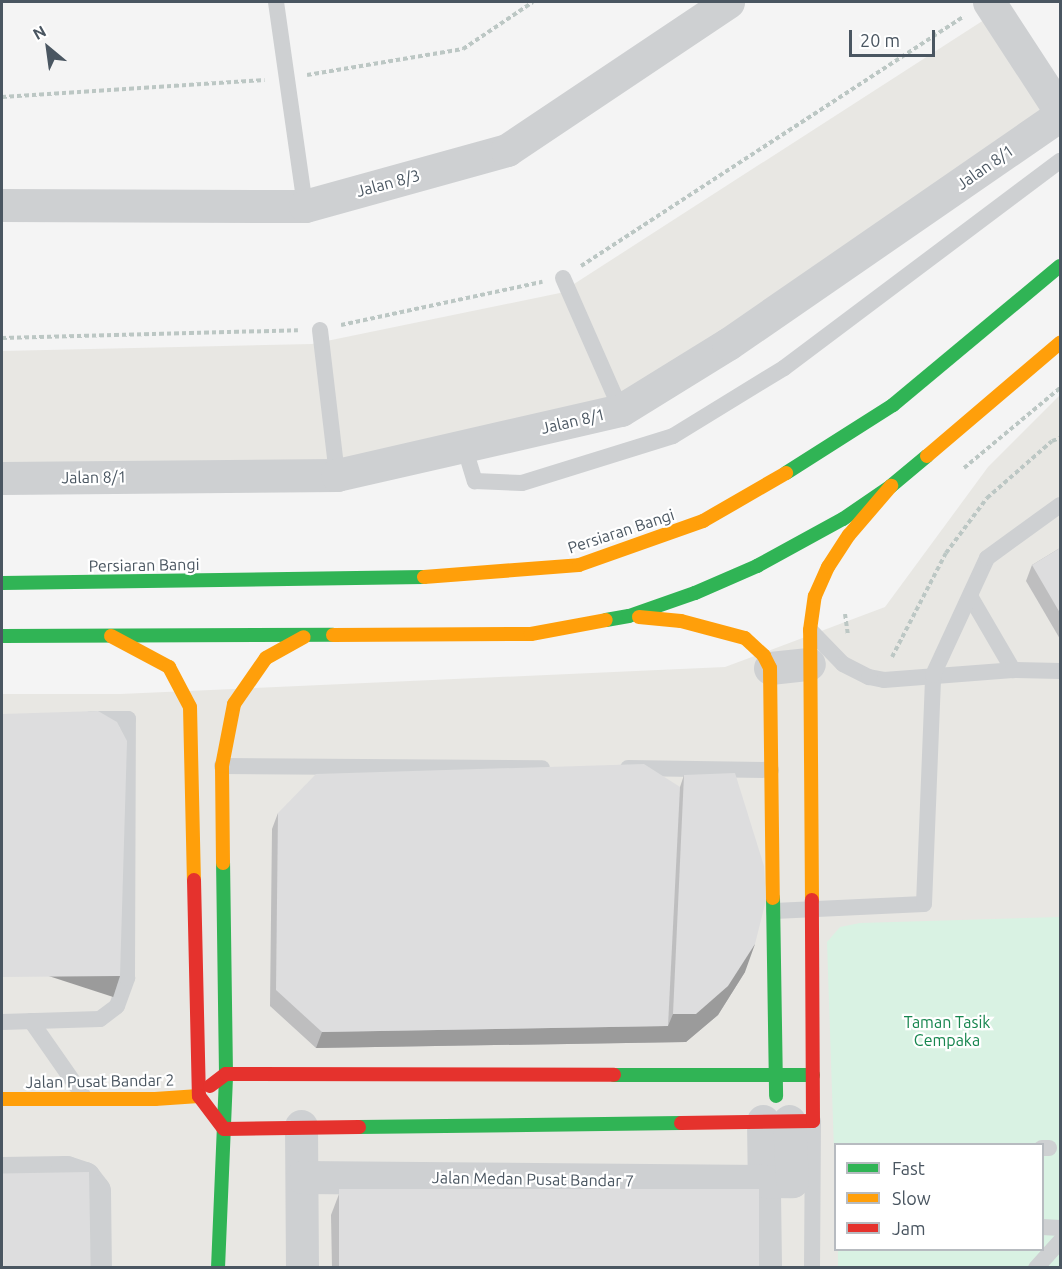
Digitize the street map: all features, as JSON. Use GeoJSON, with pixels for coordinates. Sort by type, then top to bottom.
{"type":"FeatureCollection","features":[{"type":"Feature","properties":{"kind":"street","name":"Jalan 8/3"},"geometry":{"type":"LineString","coordinates":[[2,205],[305,206],[507,150],[728,2]]}},
{"type":"Feature","properties":{"kind":"street","name":"Jalan 8/1"},"geometry":{"type":"LineString","coordinates":[[2,478],[337,475],[621,410],[728,344],[1060,113],[977,8]]}},
{"type":"Feature","properties":{"kind":"street","name":"Persiaran Bangi"},"geometry":{"type":"LineString","coordinates":[[2,583],[396,579],[579,565],[704,521],[804,462],[893,405],[1060,266]]}},
{"type":"Feature","properties":{"kind":"street"},"geometry":{"type":"LineString","coordinates":[[2,636],[531,634],[628,616],[695,593],[757,566],[843,519],[891,486],[1060,343]]}},
{"type":"Feature","properties":{"kind":"street"},"geometry":{"type":"LineString","coordinates":[[785,1121],[813,1075],[814,911],[809,663],[810,630],[815,596],[828,567],[849,535],[891,486]]}},
{"type":"Feature","properties":{"kind":"street"},"geometry":{"type":"LineString","coordinates":[[628,616],[681,621],[745,638],[764,656],[770,668],[775,1075],[785,1121]]}},
{"type":"Feature","properties":{"kind":"street"},"geometry":{"type":"LineString","coordinates":[[218,1268],[226,1074],[222,766],[234,704],[266,658],[308,635]]}},
{"type":"Feature","properties":{"kind":"street"},"geometry":{"type":"LineString","coordinates":[[111,636],[169,667],[190,707],[199,1096],[224,1129]]}},
{"type":"Feature","properties":{"kind":"street"},"geometry":{"type":"LineString","coordinates":[[770,668],[809,663]]}},
{"type":"Feature","properties":{"kind":"street"},"geometry":{"type":"LineString","coordinates":[[199,1096],[226,1074],[813,1075]]}},
{"type":"Feature","properties":{"kind":"street","name":"Jalan Pusat Bandar 2"},"geometry":{"type":"LineString","coordinates":[[2,1099],[84,1097],[155,1099],[199,1096]]}},
{"type":"Feature","properties":{"kind":"street"},"geometry":{"type":"LineString","coordinates":[[224,1129],[301,1126],[785,1121]]}},
{"type":"Feature","properties":{"kind":"street","name":"Jalan Medan Pusat Bandar 7"},"geometry":{"type":"LineString","coordinates":[[302,1177],[764,1182],[792,1180],[785,1121]]}},
{"type":"Feature","properties":{"kind":"street"},"geometry":{"type":"LineString","coordinates":[[301,1126],[302,1268]]}},
{"type":"Feature","properties":{"kind":"street"},"geometry":{"type":"LineString","coordinates":[[2,1173],[66,1172],[84,1178],[94,1191],[95,1268]]}},
{"type":"Feature","properties":{"kind":"street"},"geometry":{"type":"LineString","coordinates":[[764,1182],[765,1268]]}},
{"type":"Feature","properties":{"kind":"lane"},"geometry":{"type":"LineString","coordinates":[[276,2],[305,206]]}},
{"type":"Feature","properties":{"kind":"lane"},"geometry":{"type":"LineString","coordinates":[[464,446],[474,481],[522,483],[673,436],[784,368],[1060,161]]}},
{"type":"Feature","properties":{"kind":"lane"},"geometry":{"type":"LineString","coordinates":[[563,278],[621,410]]}},
{"type":"Feature","properties":{"kind":"lane"},"geometry":{"type":"LineString","coordinates":[[321,330],[337,475]]}},
{"type":"Feature","properties":{"kind":"lane"},"geometry":{"type":"LineString","coordinates":[[774,911],[814,911],[924,904],[933,675],[987,558],[1060,505]]}},
{"type":"Feature","properties":{"kind":"lane"},"geometry":{"type":"LineString","coordinates":[[970,596],[1013,670]]}},
{"type":"Feature","properties":{"kind":"lane"},"geometry":{"type":"LineString","coordinates":[[810,630],[843,664],[869,677],[884,680],[1013,670],[1060,671]]}},
{"type":"Feature","properties":{"kind":"lane"},"geometry":{"type":"LineString","coordinates":[[2,1022],[100,1019],[117,1006],[128,978],[128,719],[70,719]]}},
{"type":"Feature","properties":{"kind":"lane"},"geometry":{"type":"LineString","coordinates":[[222,766],[563,768]]}},
{"type":"Feature","properties":{"kind":"lane"},"geometry":{"type":"LineString","coordinates":[[610,768],[771,770]]}},
{"type":"Feature","properties":{"kind":"lane"},"geometry":{"type":"LineString","coordinates":[[31,1021],[84,1097]]}},
{"type":"Feature","properties":{"kind":"lane"},"geometry":{"type":"LineString","coordinates":[[785,1121],[812,1268]]}},
{"type":"Feature","properties":{"kind":"lane"},"geometry":{"type":"LineString","coordinates":[[1044,1227],[1060,1228]]}},
{"type":"Feature","properties":{"kind":"lane"},"geometry":{"type":"LineString","coordinates":[[1036,1268],[1060,1241]]}},
{"type":"Feature","properties":{"kind":"path"},"geometry":{"type":"LineString","coordinates":[[2,338],[321,330],[563,278],[977,8]]}},
{"type":"Feature","properties":{"kind":"path"},"geometry":{"type":"LineString","coordinates":[[955,475],[1060,388]]}},
{"type":"Feature","properties":{"kind":"path"},"geometry":{"type":"LineString","coordinates":[[884,680],[892,658],[946,553],[987,498],[1052,441],[1060,438]]}},
{"type":"Feature","properties":{"kind":"path"},"geometry":{"type":"LineString","coordinates":[[844,606],[848,635],[863,650],[852,668]]}},
{"type":"Feature","properties":{"kind":"shaded area"},"geometry":{"type":"Polygon","coordinates":[[[987,18],[1046,109],[694,352],[607,404],[328,464],[2,468],[2,351],[312,344],[560,293],[987,18]]]}},
{"type":"Feature","properties":{"kind":"shaded area"},"geometry":{"type":"Polygon","coordinates":[[[1060,395],[1060,1267],[2,1268],[2,694],[120,694],[725,667],[885,607],[988,467],[1060,395]]]}},
{"type":"Feature","properties":{"kind":"green space","name":"Taman Tasik Cempaka"},"geometry":{"type":"Polygon","coordinates":[[[1060,917],[1060,1267],[838,1267],[838,1251],[1044,1251],[1044,1143],[834,1143],[834,1151],[827,942],[840,927],[860,923],[1060,917]]]}},
{"type":"Feature","properties":{"kind":"building"},"geometry":{"type":"Polygon","coordinates":[[[1060,548],[1060,613],[1032,565],[1060,548]]]}},
{"type":"Feature","properties":{"kind":"building"},"geometry":{"type":"Polygon","coordinates":[[[98,711],[117,722],[127,741],[120,976],[2,977],[2,714],[98,711]]]}},
{"type":"Feature","properties":{"kind":"building"},"geometry":{"type":"Polygon","coordinates":[[[644,764],[680,787],[668,1026],[322,1032],[276,990],[278,813],[316,774],[644,764]]]}},
{"type":"Feature","properties":{"kind":"building"},"geometry":{"type":"Polygon","coordinates":[[[735,773],[764,866],[766,900],[755,944],[728,986],[696,1014],[673,1014],[684,775],[735,773]]]}},
{"type":"Feature","properties":{"kind":"building"},"geometry":{"type":"Polygon","coordinates":[[[89,1172],[91,1268],[4,1268],[2,1174],[89,1172]]]}},
{"type":"Feature","properties":{"kind":"building"},"geometry":{"type":"Polygon","coordinates":[[[339,1189],[759,1189],[759,1268],[339,1268],[339,1189]]]}},
{"type":"Feature","properties":{"kind":"traffic: fast"},"geometry":{"type":"LineString","coordinates":[[786,473],[893,405],[1060,266]]}},
{"type":"Feature","properties":{"kind":"traffic: fast"},"geometry":{"type":"LineString","coordinates":[[606,620],[629,616],[695,593],[757,566],[843,519],[891,486],[927,456]]}},
{"type":"Feature","properties":{"kind":"traffic: fast"},"geometry":{"type":"LineString","coordinates":[[2,583],[424,577]]}},
{"type":"Feature","properties":{"kind":"traffic: fast"},"geometry":{"type":"LineString","coordinates":[[2,636],[333,635]]}},
{"type":"Feature","properties":{"kind":"traffic: fast"},"geometry":{"type":"LineString","coordinates":[[218,1268],[226,1074],[223,863]]}},
{"type":"Feature","properties":{"kind":"traffic: fast"},"geometry":{"type":"LineString","coordinates":[[773,898],[776,1096]]}},
{"type":"Feature","properties":{"kind":"traffic: fast"},"geometry":{"type":"LineString","coordinates":[[614,1075],[813,1075]]}},
{"type":"Feature","properties":{"kind":"traffic: fast"},"geometry":{"type":"LineString","coordinates":[[359,1127],[681,1123]]}},
{"type":"Feature","properties":{"kind":"traffic: slow"},"geometry":{"type":"LineString","coordinates":[[927,456],[1060,343]]}},
{"type":"Feature","properties":{"kind":"traffic: slow"},"geometry":{"type":"LineString","coordinates":[[424,577],[579,565],[703,521],[786,473]]}},
{"type":"Feature","properties":{"kind":"traffic: slow"},"geometry":{"type":"LineString","coordinates":[[812,900],[810,630],[815,596],[828,567],[849,535],[891,486]]}},
{"type":"Feature","properties":{"kind":"traffic: slow"},"geometry":{"type":"LineString","coordinates":[[639,617],[681,621],[745,638],[764,656],[770,668],[773,898]]}},
{"type":"Feature","properties":{"kind":"traffic: slow"},"geometry":{"type":"LineString","coordinates":[[333,635],[531,634],[606,620]]}},
{"type":"Feature","properties":{"kind":"traffic: slow"},"geometry":{"type":"LineString","coordinates":[[111,636],[169,667],[190,707],[194,880]]}},
{"type":"Feature","properties":{"kind":"traffic: slow"},"geometry":{"type":"LineString","coordinates":[[223,863],[222,766],[234,704],[266,658],[304,637]]}},
{"type":"Feature","properties":{"kind":"traffic: slow"},"geometry":{"type":"LineString","coordinates":[[2,1099],[155,1099],[199,1096]]}},
{"type":"Feature","properties":{"kind":"traffic: jam"},"geometry":{"type":"LineString","coordinates":[[194,880],[199,1096],[224,1129],[359,1127]]}},
{"type":"Feature","properties":{"kind":"traffic: jam"},"geometry":{"type":"LineString","coordinates":[[681,1123],[813,1121],[812,900]]}},
{"type":"Feature","properties":{"kind":"traffic: jam"},"geometry":{"type":"LineString","coordinates":[[210,1086],[226,1074],[614,1075]]}}]}
